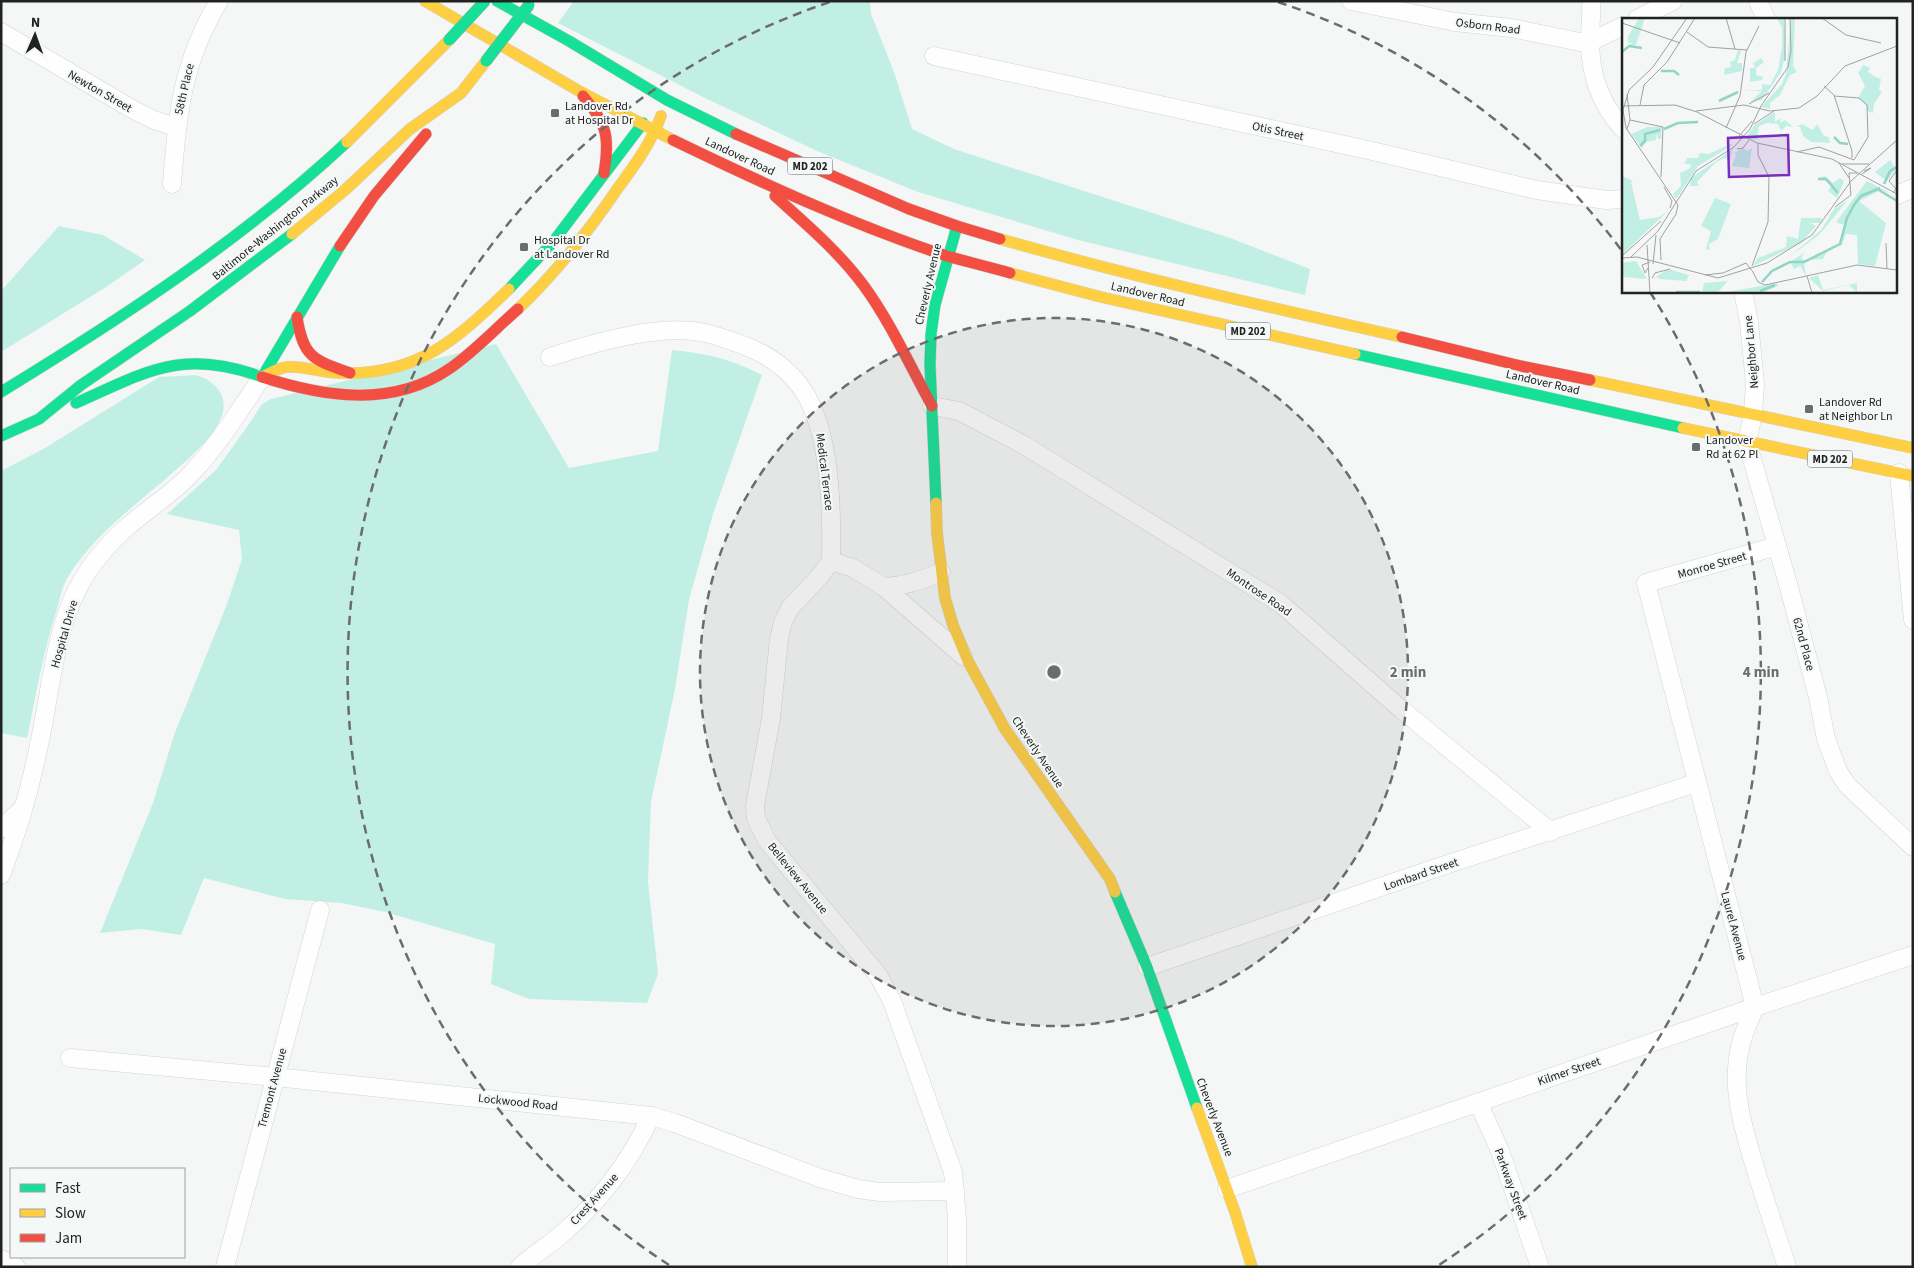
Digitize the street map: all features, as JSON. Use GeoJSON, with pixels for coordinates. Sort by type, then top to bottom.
{"type":"FeatureCollection","features":[{"type":"Feature","properties":{"kind":"main road","name":"Landover Road"},"geometry":{"type":"LineString","coordinates":[[425,1],[579,91],[655,132],[759,181],[883,233],[948,256],[1024,278],[1110,299],[1747,442],[1906,475]]}},
{"type":"Feature","properties":{"kind":"main road","name":"Baltimore-Washington Parkway"},"geometry":{"type":"LineString","coordinates":[[1,392],[66,353],[175,281],[325,162],[387,104],[485,1]]}},
{"type":"Feature","properties":{"kind":"main road","name":"Landover Road"},"geometry":{"type":"LineString","coordinates":[[497,1],[569,41],[667,100],[724,129],[909,209],[957,226],[1082,262],[1168,284],[1463,350],[1521,366],[1913,448]]}},
{"type":"Feature","properties":{"kind":"main road","name":"Baltimore-Washington Parkway"},"geometry":{"type":"LineString","coordinates":[[1,436],[40,419],[82,385],[190,312],[266,255],[345,190],[410,129],[461,93],[531,3]]}},
{"type":"Feature","properties":{"kind":"main road"},"geometry":{"type":"LineString","coordinates":[[579,91],[601,116],[605,126],[608,140],[604,173]]}},
{"type":"Feature","properties":{"kind":"main road"},"geometry":{"type":"LineString","coordinates":[[262,377],[355,222],[374,196],[461,93]]}},
{"type":"Feature","properties":{"kind":"main road"},"geometry":{"type":"LineString","coordinates":[[262,377],[287,365],[323,372],[379,371],[410,363],[442,349],[462,334],[527,270],[552,242],[642,124],[667,100]]}},
{"type":"Feature","properties":{"kind":"main road"},"geometry":{"type":"LineString","coordinates":[[40,419],[155,369],[186,363],[219,364],[237,368],[290,386],[330,394],[351,396],[374,395],[415,387],[456,366],[544,283],[571,253],[618,188],[655,132],[667,100]]}},
{"type":"Feature","properties":{"kind":"main road"},"geometry":{"type":"LineString","coordinates":[[759,181],[821,237],[863,285],[894,336],[932,406]]}},
{"type":"Feature","properties":{"kind":"main road","name":"Cheverly Avenue"},"geometry":{"type":"LineString","coordinates":[[957,226],[935,305],[931,334],[930,365],[937,533],[945,598],[968,661],[1005,729],[1110,879],[1147,967],[1227,1189],[1252,1267]]}},
{"type":"Feature","properties":{"kind":"main road"},"geometry":{"type":"LineString","coordinates":[[297,317],[299,336],[310,356],[327,365],[350,373]]}},
{"type":"Feature","properties":{"kind":"street","name":"58th Place"},"geometry":{"type":"LineString","coordinates":[[172,184],[176,127],[187,72],[194,50],[219,1]]}},
{"type":"Feature","properties":{"kind":"street","name":"Osborn Road"},"geometry":{"type":"LineString","coordinates":[[1351,1],[1455,22],[1511,28],[1564,40],[1590,42]]}},
{"type":"Feature","properties":{"kind":"street"},"geometry":{"type":"LineString","coordinates":[[1591,1],[1590,42],[1592,64],[1603,104],[1622,128]]}},
{"type":"Feature","properties":{"kind":"street"},"geometry":{"type":"LineString","coordinates":[[1639,18],[1674,1]]}},
{"type":"Feature","properties":{"kind":"street"},"geometry":{"type":"LineString","coordinates":[[1758,1],[1766,18]]}},
{"type":"Feature","properties":{"kind":"street"},"geometry":{"type":"LineString","coordinates":[[1590,42],[1622,26]]}},
{"type":"Feature","properties":{"kind":"street","name":"Newton Street"},"geometry":{"type":"LineString","coordinates":[[1,32],[132,109],[154,120],[176,127]]}},
{"type":"Feature","properties":{"kind":"street","name":"Otis Street"},"geometry":{"type":"LineString","coordinates":[[934,56],[1368,150],[1537,190],[1606,200],[1622,199]]}},
{"type":"Feature","properties":{"kind":"street"},"geometry":{"type":"LineString","coordinates":[[1896,196],[1913,188]]}},
{"type":"Feature","properties":{"kind":"street","name":"Neighbor Lane"},"geometry":{"type":"LineString","coordinates":[[1743,292],[1753,352],[1755,384],[1753,414]]}},
{"type":"Feature","properties":{"kind":"street","name":"Medical Terrace"},"geometry":{"type":"LineString","coordinates":[[550,357],[614,339],[645,333],[673,331],[704,333],[731,341],[757,350],[779,364],[798,383],[807,397],[821,433],[830,503],[831,561]]}},
{"type":"Feature","properties":{"kind":"street","name":"Hospital Drive"},"geometry":{"type":"LineString","coordinates":[[3,865],[25,805],[41,739],[47,697],[66,616],[76,592],[87,572],[106,548],[126,528],[186,479],[203,461],[223,436],[262,377]]}},
{"type":"Feature","properties":{"kind":"street","name":"Montrose Road"},"geometry":{"type":"LineString","coordinates":[[932,406],[959,411],[1024,445],[1281,604],[1409,716],[1551,832]]}},
{"type":"Feature","properties":{"kind":"street","name":"62nd Place"},"geometry":{"type":"LineString","coordinates":[[1753,414],[1747,442],[1818,697],[1826,739],[1838,771],[1847,785],[1913,848]]}},
{"type":"Feature","properties":{"kind":"street"},"geometry":{"type":"LineString","coordinates":[[1906,475],[1913,620]]}},
{"type":"Feature","properties":{"kind":"street","name":"Monroe Street"},"geometry":{"type":"LineString","coordinates":[[1646,584],[1777,546]]}},
{"type":"Feature","properties":{"kind":"street"},"geometry":{"type":"LineString","coordinates":[[831,561],[853,568],[884,586],[968,661]]}},
{"type":"Feature","properties":{"kind":"street","name":"Belleview Avenue"},"geometry":{"type":"LineString","coordinates":[[831,561],[790,608],[783,622],[779,639],[771,718],[755,806],[756,818],[767,841],[878,975],[892,1001],[950,1160],[957,1219],[957,1267]]}},
{"type":"Feature","properties":{"kind":"street"},"geometry":{"type":"LineString","coordinates":[[884,586],[902,586],[924,580],[941,572]]}},
{"type":"Feature","properties":{"kind":"street","name":"Laurel Avenue"},"geometry":{"type":"LineString","coordinates":[[1646,584],[1755,1007]]}},
{"type":"Feature","properties":{"kind":"street","name":"Lombard Street"},"geometry":{"type":"LineString","coordinates":[[1147,967],[1436,868],[1551,832],[1696,783]]}},
{"type":"Feature","properties":{"kind":"street"},"geometry":{"type":"LineString","coordinates":[[1,829],[25,805]]}},
{"type":"Feature","properties":{"kind":"street","name":"Tremont Avenue"},"geometry":{"type":"LineString","coordinates":[[225,1267],[320,910]]}},
{"type":"Feature","properties":{"kind":"street","name":"Kilmer Street"},"geometry":{"type":"LineString","coordinates":[[1227,1189],[1755,1007],[1913,955]]}},
{"type":"Feature","properties":{"kind":"street"},"geometry":{"type":"LineString","coordinates":[[1755,1007],[1741,1041],[1737,1068],[1738,1095],[1743,1124],[1787,1267]]}},
{"type":"Feature","properties":{"kind":"street","name":"Lockwood Road"},"geometry":{"type":"LineString","coordinates":[[70,1058],[651,1116],[858,1190],[880,1192],[955,1191]]}},
{"type":"Feature","properties":{"kind":"street","name":"Parkway Street"},"geometry":{"type":"LineString","coordinates":[[1478,1102],[1500,1152],[1540,1267]]}},
{"type":"Feature","properties":{"kind":"street","name":"Crest Avenue"},"geometry":{"type":"LineString","coordinates":[[520,1267],[556,1239],[609,1187],[641,1138],[651,1116]]}},
{"type":"Feature","properties":{"kind":"street"},"geometry":{"type":"LineString","coordinates":[[1,1259],[16,1267]]}},
{"type":"Feature","properties":{"kind":"green space"},"geometry":{"type":"Polygon","coordinates":[[[574,1],[870,1],[871,14],[894,72],[912,129],[954,149],[1230,238],[1310,269],[1305,295],[1078,240],[918,192],[817,151],[707,99],[558,23],[574,1]]]}},
{"type":"Feature","properties":{"kind":"green space"},"geometry":{"type":"Polygon","coordinates":[[[59,226],[103,235],[145,260],[106,287],[1,352],[1,291],[59,226]]]}},
{"type":"Feature","properties":{"kind":"green space"},"geometry":{"type":"Polygon","coordinates":[[[496,344],[569,468],[658,451],[672,350],[718,358],[739,364],[762,375],[713,514],[689,600],[675,689],[651,802],[648,882],[658,974],[647,1003],[529,999],[491,984],[495,944],[385,912],[342,903],[285,899],[204,878],[181,935],[141,929],[100,933],[153,803],[174,735],[227,604],[242,559],[239,530],[167,514],[216,470],[262,404],[271,399],[496,344]]]}},
{"type":"Feature","properties":{"kind":"green space"},"geometry":{"type":"Polygon","coordinates":[[[196,375],[210,381],[220,392],[224,405],[220,420],[211,435],[198,450],[114,523],[78,563],[66,581],[61,593],[44,657],[27,738],[1,733],[1,471],[45,448],[159,377],[196,375]]]}},
{"type":"Feature","properties":{"kind":"traffic: fast"},"geometry":{"type":"LineString","coordinates":[[449,40],[485,1]]}},
{"type":"Feature","properties":{"kind":"traffic: fast"},"geometry":{"type":"LineString","coordinates":[[497,1],[569,41],[667,100],[736,134]]}},
{"type":"Feature","properties":{"kind":"traffic: fast"},"geometry":{"type":"LineString","coordinates":[[486,61],[529,5]]}},
{"type":"Feature","properties":{"kind":"traffic: fast"},"geometry":{"type":"LineString","coordinates":[[509,289],[553,242],[643,123]]}},
{"type":"Feature","properties":{"kind":"traffic: fast"},"geometry":{"type":"LineString","coordinates":[[1,392],[180,276],[266,212],[347,142]]}},
{"type":"Feature","properties":{"kind":"traffic: fast"},"geometry":{"type":"LineString","coordinates":[[936,503],[930,365],[931,334],[935,305],[957,226]]}},
{"type":"Feature","properties":{"kind":"traffic: fast"},"geometry":{"type":"LineString","coordinates":[[1,436],[39,419],[81,385],[190,311],[292,234]]}},
{"type":"Feature","properties":{"kind":"traffic: fast"},"geometry":{"type":"LineString","coordinates":[[76,403],[145,373],[187,364],[209,364],[234,368],[262,377],[340,246]]}},
{"type":"Feature","properties":{"kind":"traffic: fast"},"geometry":{"type":"LineString","coordinates":[[1355,354],[1683,428]]}},
{"type":"Feature","properties":{"kind":"traffic: fast"},"geometry":{"type":"LineString","coordinates":[[1115,892],[1147,967],[1197,1108]]}},
{"type":"Feature","properties":{"kind":"traffic: slow"},"geometry":{"type":"LineString","coordinates":[[425,1],[579,91],[673,140]]}},
{"type":"Feature","properties":{"kind":"traffic: slow"},"geometry":{"type":"LineString","coordinates":[[347,142],[449,40]]}},
{"type":"Feature","properties":{"kind":"traffic: slow"},"geometry":{"type":"LineString","coordinates":[[292,234],[345,190],[410,129],[461,93],[486,61]]}},
{"type":"Feature","properties":{"kind":"traffic: slow"},"geometry":{"type":"LineString","coordinates":[[518,309],[559,266],[595,220],[642,154],[661,116]]}},
{"type":"Feature","properties":{"kind":"traffic: slow"},"geometry":{"type":"LineString","coordinates":[[1000,239],[1150,279],[1402,337]]}},
{"type":"Feature","properties":{"kind":"traffic: slow"},"geometry":{"type":"LineString","coordinates":[[1010,273],[1101,297],[1355,354]]}},
{"type":"Feature","properties":{"kind":"traffic: slow"},"geometry":{"type":"LineString","coordinates":[[262,377],[287,367],[334,373],[368,372],[392,368],[414,361],[434,351],[472,324],[509,289]]}},
{"type":"Feature","properties":{"kind":"traffic: slow"},"geometry":{"type":"LineString","coordinates":[[1590,380],[1913,448]]}},
{"type":"Feature","properties":{"kind":"traffic: slow"},"geometry":{"type":"LineString","coordinates":[[1683,428],[1913,476]]}},
{"type":"Feature","properties":{"kind":"traffic: slow"},"geometry":{"type":"LineString","coordinates":[[936,503],[937,533],[945,598],[953,625],[968,661],[1005,729],[1110,879],[1115,892]]}},
{"type":"Feature","properties":{"kind":"traffic: slow"},"geometry":{"type":"LineString","coordinates":[[1197,1108],[1235,1212],[1252,1267]]}},
{"type":"Feature","properties":{"kind":"traffic: jam"},"geometry":{"type":"LineString","coordinates":[[583,96],[602,123],[605,132],[607,150],[604,173]]}},
{"type":"Feature","properties":{"kind":"traffic: jam"},"geometry":{"type":"LineString","coordinates":[[340,246],[374,196],[426,134]]}},
{"type":"Feature","properties":{"kind":"traffic: jam"},"geometry":{"type":"LineString","coordinates":[[736,134],[909,209],[1000,239]]}},
{"type":"Feature","properties":{"kind":"traffic: jam"},"geometry":{"type":"LineString","coordinates":[[673,140],[774,187],[877,231],[947,256],[1010,273]]}},
{"type":"Feature","properties":{"kind":"traffic: jam"},"geometry":{"type":"LineString","coordinates":[[775,196],[833,250],[864,286],[892,330],[932,406]]}},
{"type":"Feature","properties":{"kind":"traffic: jam"},"geometry":{"type":"LineString","coordinates":[[262,377],[309,390],[333,394],[381,394],[404,390],[427,381],[449,369],[476,348],[518,309]]}},
{"type":"Feature","properties":{"kind":"traffic: jam"},"geometry":{"type":"LineString","coordinates":[[297,317],[303,341],[312,355],[327,364],[350,373]]}},
{"type":"Feature","properties":{"kind":"traffic: jam"},"geometry":{"type":"LineString","coordinates":[[1402,337],[1521,366],[1590,380]]}},
{"type":"Feature","properties":{"kind":"place","name":"Landover Rd at Hospital Dr"},"geometry":{"type":"Point","coordinates":[555,113]}},
{"type":"Feature","properties":{"kind":"place","name":"Hospital Dr at Landover Rd"},"geometry":{"type":"Point","coordinates":[524,247]}},
{"type":"Feature","properties":{"kind":"place","name":"Landover Rd at Neighbor Ln"},"geometry":{"type":"Point","coordinates":[1809,409]}},
{"type":"Feature","properties":{"kind":"place","name":"Landover Rd at 62 Pl"},"geometry":{"type":"Point","coordinates":[1696,447]}}]}
